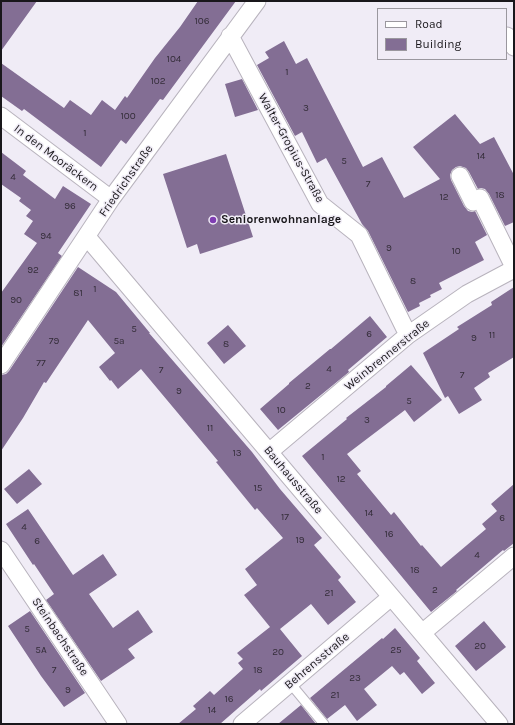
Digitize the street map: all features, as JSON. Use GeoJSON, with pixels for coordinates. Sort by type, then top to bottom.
{"type":"FeatureCollection","features":[{"type":"Feature","properties":{"kind":"street","name":"Friedrichstraße"},"geometry":{"type":"LineString","coordinates":[[1,365],[111,199],[256,1]]}},
{"type":"Feature","properties":{"kind":"street","name":"Walter-Gropius-Straße"},"geometry":{"type":"LineString","coordinates":[[230,36],[320,204],[359,235],[408,335]]}},
{"type":"Feature","properties":{"kind":"street","name":"In den Mooräckern"},"geometry":{"type":"LineString","coordinates":[[1,116],[111,199]]}},
{"type":"Feature","properties":{"kind":"street"},"geometry":{"type":"LineString","coordinates":[[460,176],[473,202],[480,198],[514,268]]}},
{"type":"Feature","properties":{"kind":"street","name":"Bauhausstraße"},"geometry":{"type":"LineString","coordinates":[[87,236],[499,724]]}},
{"type":"Feature","properties":{"kind":"street","name":"Weinbrennerstraße"},"geometry":{"type":"LineString","coordinates":[[269,452],[408,335],[467,294],[514,268]]}},
{"type":"Feature","properties":{"kind":"street","name":"Steinbachstraße"},"geometry":{"type":"LineString","coordinates":[[1,550],[118,724]]}},
{"type":"Feature","properties":{"kind":"street"},"geometry":{"type":"LineString","coordinates":[[422,633],[514,556]]}},
{"type":"Feature","properties":{"kind":"street","name":"Behrensstraße"},"geometry":{"type":"LineString","coordinates":[[242,724],[392,597]]}},
{"type":"Feature","properties":{"kind":"lane"},"geometry":{"type":"LineString","coordinates":[[290,683],[324,724]]}},
{"type":"Feature","properties":{"kind":"building"},"geometry":{"type":"Polygon","coordinates":[[[1,1],[37,1],[1,51],[1,1]]]}},
{"type":"Feature","properties":{"kind":"building"},"geometry":{"type":"Polygon","coordinates":[[[198,1],[236,1],[163,100],[160,99],[126,144],[121,140],[101,167],[24,109],[22,111],[1,96],[1,63],[64,108],[70,100],[91,115],[102,100],[115,110],[125,96],[127,98],[198,1]]]}},
{"type":"Feature","properties":{"kind":"building"},"geometry":{"type":"Polygon","coordinates":[[[284,41],[296,64],[307,58],[363,167],[382,157],[404,198],[440,179],[413,147],[455,114],[480,144],[494,137],[514,175],[514,222],[505,226],[489,194],[485,189],[478,189],[466,168],[460,166],[452,170],[450,175],[451,180],[464,206],[468,211],[475,211],[487,235],[475,242],[484,260],[439,283],[442,289],[419,303],[420,306],[408,312],[368,231],[362,224],[326,158],[317,163],[302,132],[295,136],[257,65],[269,58],[265,52],[284,41]]]}},
{"type":"Feature","properties":{"kind":"building"},"geometry":{"type":"Polygon","coordinates":[[[242,79],[258,110],[235,117],[225,84],[242,79]]]}},
{"type":"Feature","properties":{"kind":"building"},"geometry":{"type":"Polygon","coordinates":[[[1,152],[26,171],[23,175],[55,199],[63,186],[91,204],[58,253],[62,256],[1,347],[1,293],[37,243],[24,234],[33,221],[26,216],[31,210],[19,201],[21,198],[1,184],[1,152]]]}},
{"type":"Feature","properties":{"kind":"building","name":"Seniorenwohnanlage"},"geometry":{"type":"Polygon","coordinates":[[[226,154],[253,237],[200,254],[197,244],[187,248],[163,174],[226,154]]]}},
{"type":"Feature","properties":{"kind":"building"},"geometry":{"type":"Polygon","coordinates":[[[78,267],[116,292],[149,333],[252,452],[280,489],[322,538],[314,545],[341,577],[338,580],[356,602],[328,625],[311,604],[280,629],[302,656],[261,691],[260,689],[220,724],[178,724],[196,709],[193,706],[210,691],[214,695],[243,669],[238,663],[243,659],[237,653],[270,627],[244,595],[257,585],[245,569],[283,538],[257,508],[255,510],[216,462],[218,461],[141,369],[118,389],[111,380],[110,381],[99,367],[115,353],[88,320],[46,383],[44,382],[23,418],[1,451],[1,375],[6,374],[9,371],[78,267]]]}},
{"type":"Feature","properties":{"kind":"building"},"geometry":{"type":"Polygon","coordinates":[[[514,287],[514,357],[488,373],[490,377],[474,388],[482,400],[459,414],[448,396],[445,398],[423,353],[459,329],[457,327],[492,305],[491,302],[514,287]]]}},
{"type":"Feature","properties":{"kind":"building"},"geometry":{"type":"Polygon","coordinates":[[[370,316],[387,337],[348,370],[349,372],[278,430],[260,409],[370,316]]]}},
{"type":"Feature","properties":{"kind":"building"},"geometry":{"type":"Polygon","coordinates":[[[228,325],[246,346],[224,364],[207,343],[228,325]]]}},
{"type":"Feature","properties":{"kind":"building"},"geometry":{"type":"Polygon","coordinates":[[[411,365],[442,400],[414,422],[405,410],[347,454],[361,471],[357,474],[391,515],[394,512],[421,546],[422,545],[441,567],[486,529],[482,524],[497,511],[491,504],[514,484],[514,543],[504,551],[503,550],[431,612],[302,456],[411,365]]]}},
{"type":"Feature","properties":{"kind":"building"},"geometry":{"type":"Polygon","coordinates":[[[29,469],[42,484],[17,504],[4,489],[29,469]]]}},
{"type":"Feature","properties":{"kind":"building"},"geometry":{"type":"Polygon","coordinates":[[[28,509],[73,575],[103,554],[117,575],[89,594],[113,628],[138,610],[153,632],[128,649],[135,658],[101,681],[46,600],[54,594],[6,524],[28,509]]]}},
{"type":"Feature","properties":{"kind":"building"},"geometry":{"type":"Polygon","coordinates":[[[30,611],[85,693],[64,707],[41,676],[8,626],[30,611]]]}},
{"type":"Feature","properties":{"kind":"building"},"geometry":{"type":"Polygon","coordinates":[[[484,621],[506,647],[476,671],[455,646],[484,621]]]}},
{"type":"Feature","properties":{"kind":"building"},"geometry":{"type":"Polygon","coordinates":[[[395,628],[420,658],[417,661],[435,683],[422,694],[404,672],[400,675],[392,666],[364,689],[377,705],[357,721],[345,705],[327,719],[310,698],[395,628]]]}},
{"type":"Feature","properties":{"kind":"building"},"geometry":{"type":"Polygon","coordinates":[[[301,705],[316,724],[278,724],[301,705]]]}},
{"type":"Feature","properties":{"kind":"place","name":"Seniorenwohnanlage"},"geometry":{"type":"Point","coordinates":[213,220]}}]}
